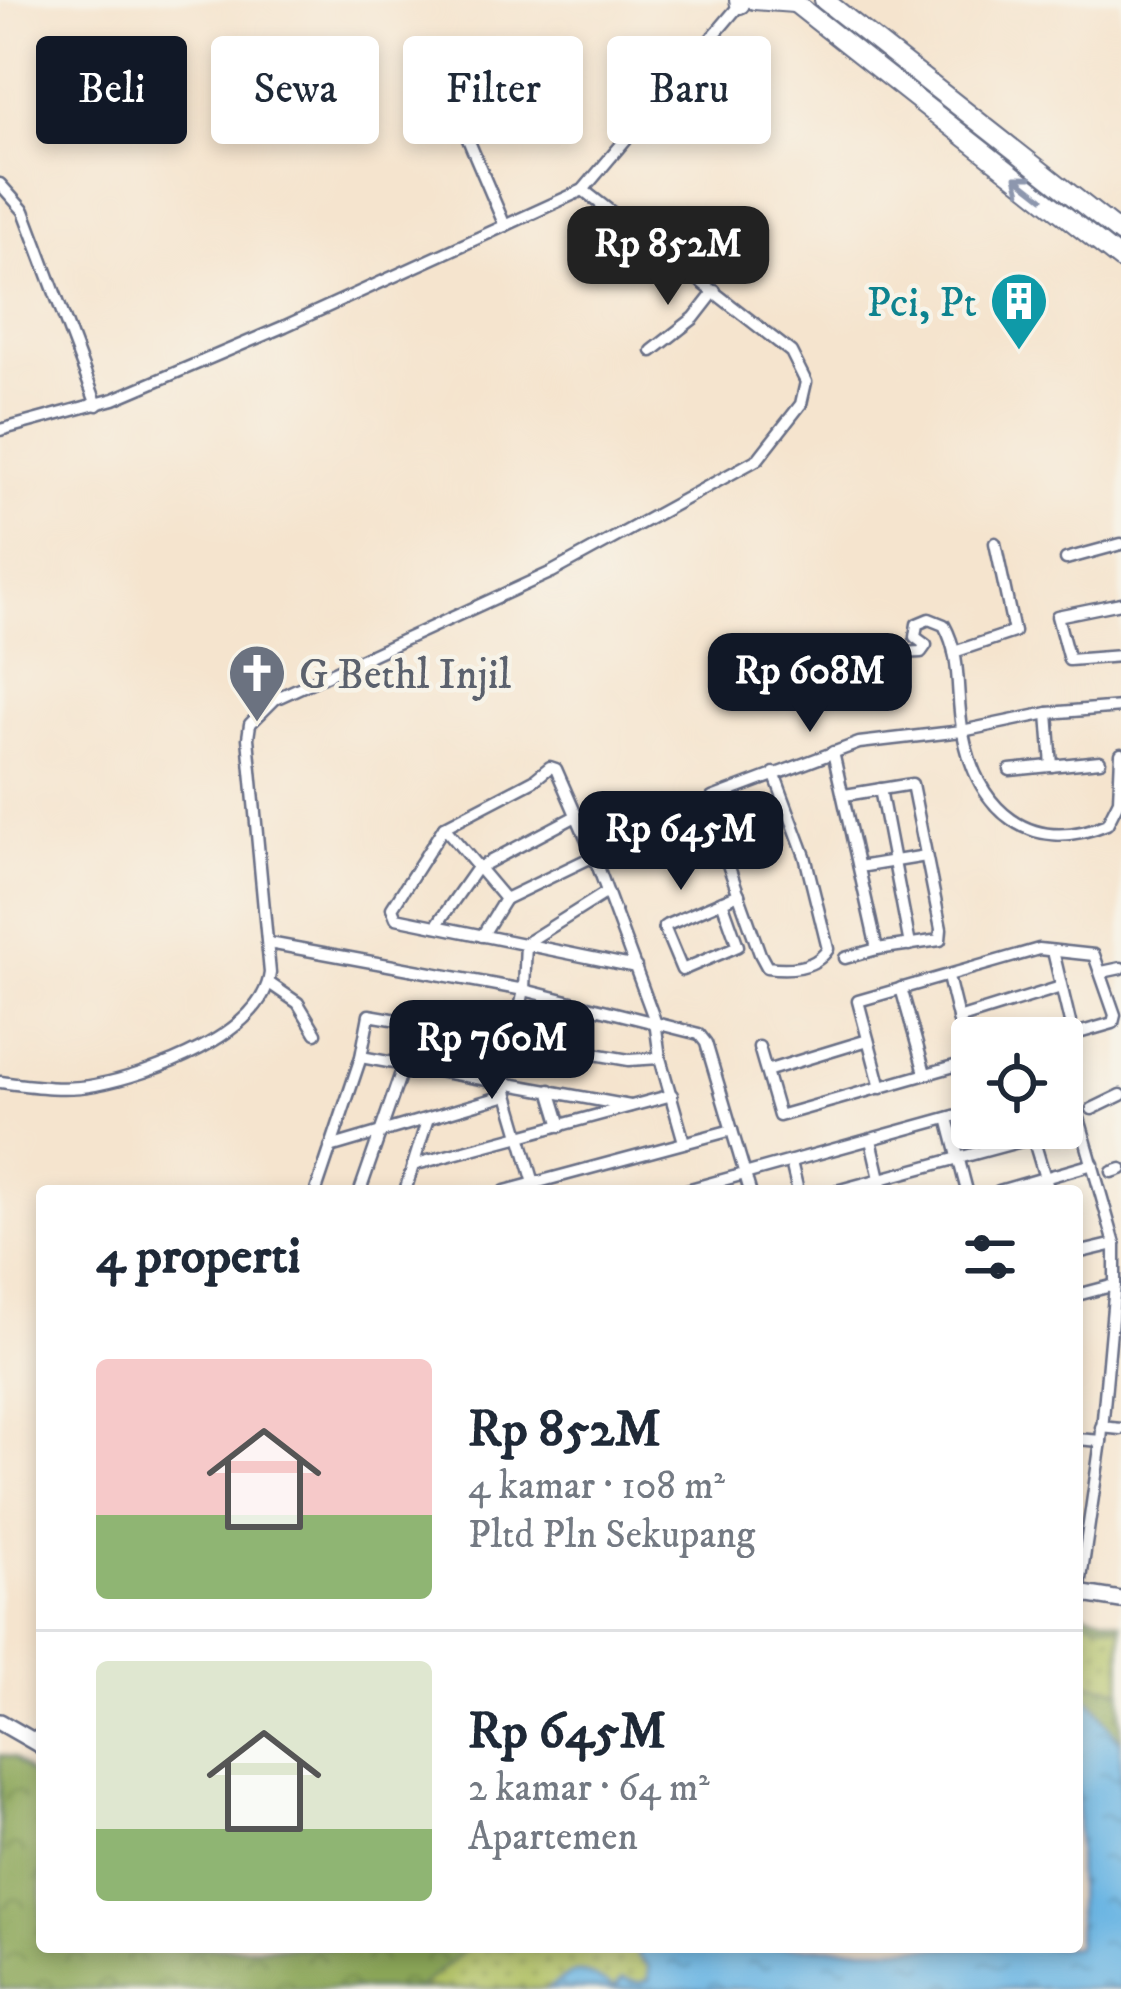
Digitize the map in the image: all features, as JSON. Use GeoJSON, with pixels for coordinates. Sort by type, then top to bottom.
{"type":"FeatureCollection","features":[{"type":"Feature","properties":{"kind":"highway"},"geometry":{"type":"LineString","coordinates":[[824,0],[1121,234]]}},
{"type":"Feature","properties":{"kind":"highway"},"geometry":{"type":"LineString","coordinates":[[744,1],[792,1],[1121,260]]}},
{"type":"Feature","properties":{"kind":"main road"},"geometry":{"type":"LineString","coordinates":[[1083,1594],[1121,1600]]}},
{"type":"Feature","properties":{"kind":"main road"},"geometry":{"type":"LineString","coordinates":[[0,1722],[36,1743]]}},
{"type":"Feature","properties":{"kind":"street"},"geometry":{"type":"LineString","coordinates":[[0,430],[97,405],[285,326],[583,190],[744,1]]}},
{"type":"Feature","properties":{"kind":"street"},"geometry":{"type":"LineString","coordinates":[[471,144],[505,226]]}},
{"type":"Feature","properties":{"kind":"street"},"geometry":{"type":"LineString","coordinates":[[0,184],[24,211],[97,405]]}},
{"type":"Feature","properties":{"kind":"street"},"geometry":{"type":"LineString","coordinates":[[0,1082],[35,1087],[94,1085],[155,1069],[239,1026],[260,1002],[269,983],[268,944],[248,738],[250,724],[275,699],[552,572],[758,459],[801,404],[806,382],[791,352],[583,190]]}},
{"type":"Feature","properties":{"kind":"street"},"geometry":{"type":"LineString","coordinates":[[652,351],[694,318],[715,291]]}},
{"type":"Feature","properties":{"kind":"street"},"geometry":{"type":"LineString","coordinates":[[954,652],[1013,632],[995,543]]}},
{"type":"Feature","properties":{"kind":"street"},"geometry":{"type":"LineString","coordinates":[[1066,560],[1121,544]]}},
{"type":"Feature","properties":{"kind":"street"},"geometry":{"type":"LineString","coordinates":[[1121,604],[1057,616],[1070,660],[1121,656]]}},
{"type":"Feature","properties":{"kind":"street"},"geometry":{"type":"LineString","coordinates":[[844,656],[920,652],[926,646],[916,640],[914,630],[929,620],[944,625],[954,652],[962,731],[972,764],[1014,825],[1063,836],[1108,824],[1119,800],[1121,754]]}},
{"type":"Feature","properties":{"kind":"street"},"geometry":{"type":"LineString","coordinates":[[774,773],[805,856],[826,935],[824,957],[807,965],[766,967],[709,808],[712,798],[774,773],[833,752],[896,737],[1121,706]]}},
{"type":"Feature","properties":{"kind":"street"},"geometry":{"type":"LineString","coordinates":[[1048,713],[1052,766]]}},
{"type":"Feature","properties":{"kind":"street"},"geometry":{"type":"LineString","coordinates":[[833,752],[877,949]]}},
{"type":"Feature","properties":{"kind":"street"},"geometry":{"type":"LineString","coordinates":[[1010,770],[1100,760]]}},
{"type":"Feature","properties":{"kind":"street"},"geometry":{"type":"LineString","coordinates":[[636,967],[396,918],[391,913],[444,827],[550,767],[556,769],[594,856],[636,967],[655,1021],[660,1058],[684,1142]]}},
{"type":"Feature","properties":{"kind":"street"},"geometry":{"type":"LineString","coordinates":[[844,795],[912,784],[941,935],[940,940],[845,958]]}},
{"type":"Feature","properties":{"kind":"street"},"geometry":{"type":"LineString","coordinates":[[880,789],[910,945]]}},
{"type":"Feature","properties":{"kind":"street"},"geometry":{"type":"LineString","coordinates":[[436,926],[476,868],[576,816]]}},
{"type":"Feature","properties":{"kind":"street"},"geometry":{"type":"LineString","coordinates":[[444,827],[505,899]]}},
{"type":"Feature","properties":{"kind":"street"},"geometry":{"type":"LineString","coordinates":[[482,936],[505,899],[594,856]]}},
{"type":"Feature","properties":{"kind":"street"},"geometry":{"type":"LineString","coordinates":[[859,867],[926,856]]}},
{"type":"Feature","properties":{"kind":"street"},"geometry":{"type":"LineString","coordinates":[[526,943],[607,892]]}},
{"type":"Feature","properties":{"kind":"street"},"geometry":{"type":"LineString","coordinates":[[722,902],[738,946],[682,970],[664,928],[722,902],[740,894]]}},
{"type":"Feature","properties":{"kind":"street"},"geometry":{"type":"LineString","coordinates":[[526,943],[524,990],[504,1081],[534,1183]]}},
{"type":"Feature","properties":{"kind":"street"},"geometry":{"type":"LineString","coordinates":[[268,944],[524,990],[699,1034],[706,1042],[748,1185]]}},
{"type":"Feature","properties":{"kind":"street"},"geometry":{"type":"LineString","coordinates":[[881,1088],[858,1001],[1039,949],[1094,955],[1121,1038]]}},
{"type":"Feature","properties":{"kind":"street"},"geometry":{"type":"LineString","coordinates":[[1053,951],[1065,1017]]}},
{"type":"Feature","properties":{"kind":"street"},"geometry":{"type":"LineString","coordinates":[[1102,972],[1121,968]]}},
{"type":"Feature","properties":{"kind":"street"},"geometry":{"type":"LineString","coordinates":[[948,976],[958,1017]]}},
{"type":"Feature","properties":{"kind":"street"},"geometry":{"type":"LineString","coordinates":[[269,983],[298,1003],[316,1033]]}},
{"type":"Feature","properties":{"kind":"street"},"geometry":{"type":"LineString","coordinates":[[964,1017],[1061,987]]}},
{"type":"Feature","properties":{"kind":"street"},"geometry":{"type":"LineString","coordinates":[[901,988],[926,1073]]}},
{"type":"Feature","properties":{"kind":"street"},"geometry":{"type":"LineString","coordinates":[[318,1185],[361,1057],[369,1015],[629,1060],[660,1058]]}},
{"type":"Feature","properties":{"kind":"street"},"geometry":{"type":"LineString","coordinates":[[1083,1030],[1116,1017]]}},
{"type":"Feature","properties":{"kind":"street"},"geometry":{"type":"LineString","coordinates":[[766,1071],[868,1040]]}},
{"type":"Feature","properties":{"kind":"street"},"geometry":{"type":"LineString","coordinates":[[759,1047],[778,1116],[951,1066]]}},
{"type":"Feature","properties":{"kind":"street"},"geometry":{"type":"LineString","coordinates":[[361,1057],[631,1106]]}},
{"type":"Feature","properties":{"kind":"street"},"geometry":{"type":"LineString","coordinates":[[362,1185],[404,1064]]}},
{"type":"Feature","properties":{"kind":"street"},"geometry":{"type":"LineString","coordinates":[[550,1090],[561,1126]]}},
{"type":"Feature","properties":{"kind":"street"},"geometry":{"type":"LineString","coordinates":[[413,1165],[673,1095]]}},
{"type":"Feature","properties":{"kind":"street"},"geometry":{"type":"LineString","coordinates":[[1092,1109],[1121,1095]]}},
{"type":"Feature","properties":{"kind":"street"},"geometry":{"type":"LineString","coordinates":[[330,1147],[507,1096]]}},
{"type":"Feature","properties":{"kind":"street"},"geometry":{"type":"LineString","coordinates":[[706,1185],[951,1117]]}},
{"type":"Feature","properties":{"kind":"street"},"geometry":{"type":"LineString","coordinates":[[948,1118],[966,1185]]}},
{"type":"Feature","properties":{"kind":"street"},"geometry":{"type":"LineString","coordinates":[[407,1185],[428,1121]]}},
{"type":"Feature","properties":{"kind":"street"},"geometry":{"type":"LineString","coordinates":[[527,1185],[732,1130]]}},
{"type":"Feature","properties":{"kind":"street"},"geometry":{"type":"LineString","coordinates":[[1083,1130],[1115,1244],[1117,1299],[1083,1558]]}},
{"type":"Feature","properties":{"kind":"street"},"geometry":{"type":"LineString","coordinates":[[871,1140],[881,1185]]}},
{"type":"Feature","properties":{"kind":"street"},"geometry":{"type":"LineString","coordinates":[[884,1185],[987,1149]]}},
{"type":"Feature","properties":{"kind":"street"},"geometry":{"type":"LineString","coordinates":[[1036,1149],[1047,1185],[1093,1164]]}},
{"type":"Feature","properties":{"kind":"street"},"geometry":{"type":"LineString","coordinates":[[791,1162],[797,1185]]}},
{"type":"Feature","properties":{"kind":"street"},"geometry":{"type":"LineString","coordinates":[[1083,1252],[1115,1244]]}},
{"type":"Feature","properties":{"kind":"street"},"geometry":{"type":"LineString","coordinates":[[1083,1293],[1115,1285]]}},
{"type":"Feature","properties":{"kind":"street"},"geometry":{"type":"LineString","coordinates":[[1083,1437],[1121,1429]]}},
{"type":"Feature","properties":{"kind":"green space"},"geometry":{"type":"Polygon","coordinates":[[[1083,1612],[1121,1622],[1121,1743],[1083,1696],[1083,1612]]]}},
{"type":"Feature","properties":{"kind":"green space"},"geometry":{"type":"Polygon","coordinates":[[[1083,1619],[1121,1627],[1121,1690],[1083,1681],[1083,1619]]]}},
{"type":"Feature","properties":{"kind":"green space"},"geometry":{"type":"Polygon","coordinates":[[[0,1755],[14,1758],[36,1779],[36,1953],[626,1953],[548,1989],[0,1989],[0,1755]]]}},
{"type":"Feature","properties":{"kind":"green space"},"geometry":{"type":"Polygon","coordinates":[[[462,1953],[674,1953],[674,1989],[417,1989],[462,1953]]]}},
{"type":"Feature","properties":{"kind":"water"},"geometry":{"type":"Polygon","coordinates":[[[1083,1696],[1121,1743],[1121,1989],[548,1989],[574,1973],[588,1974],[615,1988],[622,1979],[649,1980],[649,1966],[637,1955],[1083,1953],[1083,1696]]]}},
{"type":"Feature","properties":{"kind":"place","name":"Pci, Pt"},"geometry":{"type":"Point","coordinates":[1019,352]}},
{"type":"Feature","properties":{"kind":"place","name":"G Bethl Injil"},"geometry":{"type":"Point","coordinates":[257,724]}}]}
